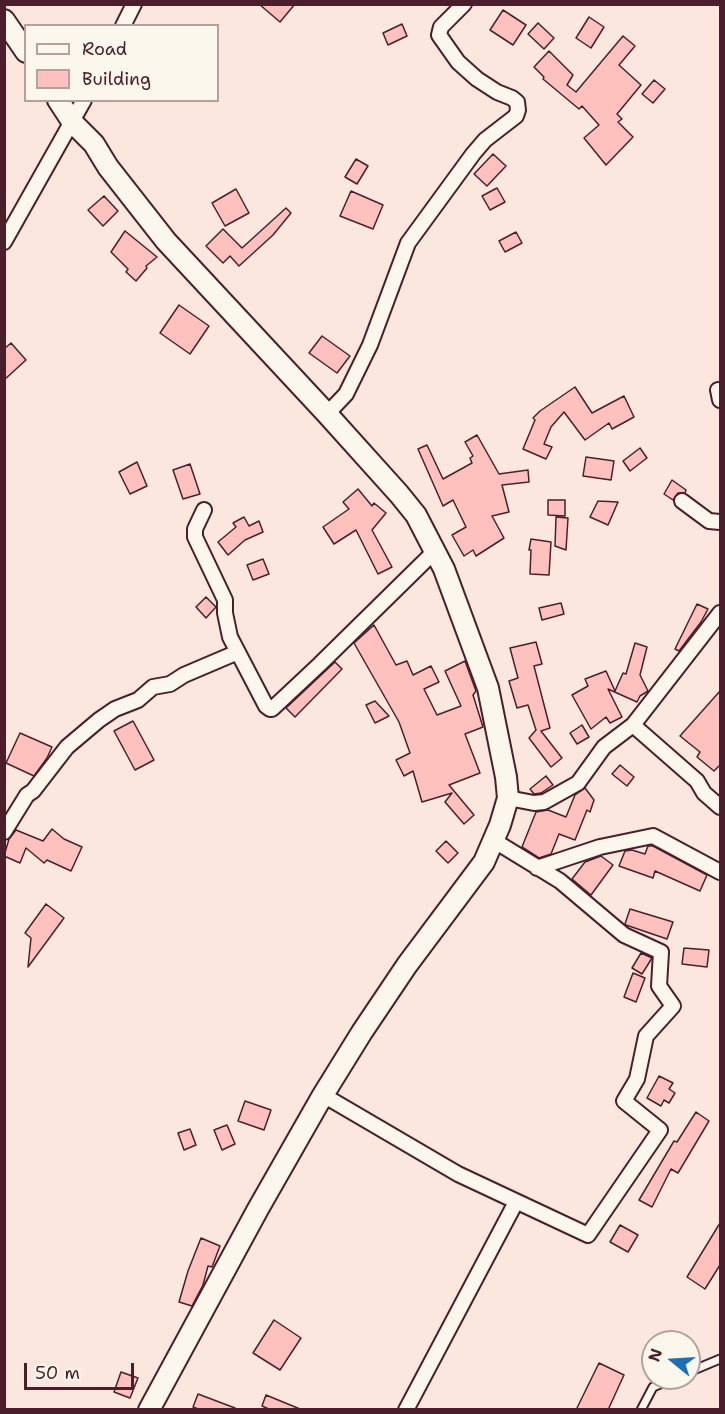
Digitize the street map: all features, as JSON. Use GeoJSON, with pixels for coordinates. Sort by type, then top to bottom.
{"type":"FeatureCollection","features":[{"type":"Feature","properties":{"kind":"street"},"geometry":{"type":"LineString","coordinates":[[124,24],[134,4]]}},
{"type":"Feature","properties":{"kind":"street"},"geometry":{"type":"LineString","coordinates":[[327,414],[346,394],[370,345],[408,243],[473,154],[485,140],[516,116],[517,102],[477,79],[458,62],[439,35],[441,27],[464,4]]}},
{"type":"Feature","properties":{"kind":"street"},"geometry":{"type":"LineString","coordinates":[[4,20],[24,49]]}},
{"type":"Feature","properties":{"kind":"street"},"geometry":{"type":"LineString","coordinates":[[59,102],[73,123],[94,144],[108,167],[166,242],[327,414],[416,515],[452,587],[488,688],[508,798],[484,862],[407,965],[323,1095],[149,1410]]}},
{"type":"Feature","properties":{"kind":"street"},"geometry":{"type":"LineString","coordinates":[[4,242],[83,102]]}},
{"type":"Feature","properties":{"kind":"street"},"geometry":{"type":"LineString","coordinates":[[682,501],[709,521],[720,522]]}},
{"type":"Feature","properties":{"kind":"street"},"geometry":{"type":"LineString","coordinates":[[204,510],[195,529],[195,537],[225,600],[227,629],[266,706],[272,709],[434,552]]}},
{"type":"Feature","properties":{"kind":"street"},"geometry":{"type":"LineString","coordinates":[[508,798],[534,803],[544,802],[578,783],[604,747],[633,725],[720,613]]}},
{"type":"Feature","properties":{"kind":"street"},"geometry":{"type":"LineString","coordinates":[[4,832],[27,795],[67,747],[99,720],[115,709],[138,700],[153,687],[170,684],[184,675],[238,652]]}},
{"type":"Feature","properties":{"kind":"street"},"geometry":{"type":"LineString","coordinates":[[633,725],[697,780],[704,793],[720,807]]}},
{"type":"Feature","properties":{"kind":"street"},"geometry":{"type":"LineString","coordinates":[[537,868],[600,847],[652,837],[720,872]]}},
{"type":"Feature","properties":{"kind":"street"},"geometry":{"type":"LineString","coordinates":[[323,1095],[458,1174],[588,1235],[660,1130],[624,1101],[637,1079],[646,1036],[673,1006],[659,986],[660,952],[624,935],[560,881],[493,840]]}},
{"type":"Feature","properties":{"kind":"street"},"geometry":{"type":"LineString","coordinates":[[406,1410],[516,1202]]}},
{"type":"Feature","properties":{"kind":"lane"},"geometry":{"type":"LineString","coordinates":[[701,1367],[720,1359]]}},
{"type":"Feature","properties":{"kind":"lane"},"geometry":{"type":"LineString","coordinates":[[641,1410],[651,1390]]}},
{"type":"Feature","properties":{"kind":"building"},"geometry":{"type":"Polygon","coordinates":[[[259,4],[295,4],[280,22],[259,4]]]}},
{"type":"Feature","properties":{"kind":"building"},"geometry":{"type":"Polygon","coordinates":[[[503,10],[526,25],[513,45],[490,30],[503,10]]]}},
{"type":"Feature","properties":{"kind":"building"},"geometry":{"type":"Polygon","coordinates":[[[589,17],[604,27],[591,48],[576,38],[589,17]]]}},
{"type":"Feature","properties":{"kind":"building"},"geometry":{"type":"Polygon","coordinates":[[[538,23],[554,38],[544,49],[528,34],[538,23]]]}},
{"type":"Feature","properties":{"kind":"building"},"geometry":{"type":"Polygon","coordinates":[[[402,24],[407,36],[388,45],[383,33],[402,24]]]}},
{"type":"Feature","properties":{"kind":"building"},"geometry":{"type":"Polygon","coordinates":[[[623,36],[635,46],[619,65],[641,85],[617,114],[622,119],[618,122],[633,137],[606,165],[584,138],[599,125],[582,106],[579,109],[543,79],[544,77],[534,67],[549,51],[573,75],[567,85],[576,92],[623,36]]]}},
{"type":"Feature","properties":{"kind":"building"},"geometry":{"type":"Polygon","coordinates":[[[654,80],[665,89],[653,103],[642,94],[654,80]]]}},
{"type":"Feature","properties":{"kind":"building"},"geometry":{"type":"Polygon","coordinates":[[[493,154],[506,166],[487,186],[474,174],[493,154]]]}},
{"type":"Feature","properties":{"kind":"building"},"geometry":{"type":"Polygon","coordinates":[[[356,159],[368,166],[357,184],[345,177],[356,159]]]}},
{"type":"Feature","properties":{"kind":"building"},"geometry":{"type":"Polygon","coordinates":[[[497,188],[505,202],[490,210],[482,196],[497,188]]]}},
{"type":"Feature","properties":{"kind":"building"},"geometry":{"type":"Polygon","coordinates":[[[236,189],[249,213],[225,226],[212,203],[236,189]]]}},
{"type":"Feature","properties":{"kind":"building"},"geometry":{"type":"Polygon","coordinates":[[[351,191],[383,205],[373,229],[340,216],[351,191]]]}},
{"type":"Feature","properties":{"kind":"building"},"geometry":{"type":"Polygon","coordinates":[[[104,196],[118,211],[103,226],[88,210],[104,196]]]}},
{"type":"Feature","properties":{"kind":"building"},"geometry":{"type":"Polygon","coordinates":[[[286,208],[291,213],[273,235],[239,266],[230,256],[223,263],[206,246],[223,229],[242,248],[286,208]]]}},
{"type":"Feature","properties":{"kind":"building"},"geometry":{"type":"Polygon","coordinates":[[[125,231],[157,257],[146,266],[147,268],[136,281],[111,252],[125,231]]]}},
{"type":"Feature","properties":{"kind":"building"},"geometry":{"type":"Polygon","coordinates":[[[516,232],[522,243],[505,252],[499,241],[516,232]]]}},
{"type":"Feature","properties":{"kind":"building"},"geometry":{"type":"Polygon","coordinates":[[[179,305],[209,326],[190,354],[160,333],[179,305]]]}},
{"type":"Feature","properties":{"kind":"building"},"geometry":{"type":"Polygon","coordinates":[[[322,336],[350,356],[337,373],[309,353],[322,336]]]}},
{"type":"Feature","properties":{"kind":"building"},"geometry":{"type":"Polygon","coordinates":[[[11,343],[26,360],[4,380],[4,349],[11,343]]]}},
{"type":"Feature","properties":{"kind":"building"},"geometry":{"type":"Polygon","coordinates":[[[575,387],[592,413],[624,396],[634,417],[612,429],[609,423],[585,440],[564,412],[551,427],[544,444],[552,447],[546,459],[523,449],[535,420],[533,418],[575,387]]]}},
{"type":"Feature","properties":{"kind":"building"},"geometry":{"type":"Polygon","coordinates":[[[477,435],[499,474],[528,470],[529,482],[502,485],[509,512],[492,516],[504,538],[476,556],[473,550],[464,556],[452,535],[466,527],[453,500],[443,506],[418,449],[427,445],[443,479],[472,463],[470,458],[473,456],[465,442],[477,435]]]}},
{"type":"Feature","properties":{"kind":"building"},"geometry":{"type":"Polygon","coordinates":[[[640,448],[647,458],[630,471],[623,461],[640,448]]]}},
{"type":"Feature","properties":{"kind":"building"},"geometry":{"type":"Polygon","coordinates":[[[586,457],[614,461],[611,480],[583,476],[586,457]]]}},
{"type":"Feature","properties":{"kind":"building"},"geometry":{"type":"Polygon","coordinates":[[[137,462],[147,486],[130,494],[119,472],[137,462]]]}},
{"type":"Feature","properties":{"kind":"building"},"geometry":{"type":"Polygon","coordinates":[[[190,464],[200,494],[183,499],[173,470],[190,464]]]}},
{"type":"Feature","properties":{"kind":"building"},"geometry":{"type":"Polygon","coordinates":[[[672,480],[686,490],[685,493],[678,493],[673,500],[664,494],[672,480]]]}},
{"type":"Feature","properties":{"kind":"building"},"geometry":{"type":"Polygon","coordinates":[[[358,489],[372,506],[374,503],[386,513],[372,530],[392,567],[378,574],[356,530],[334,544],[323,527],[349,509],[343,502],[358,489]]]}},
{"type":"Feature","properties":{"kind":"building"},"geometry":{"type":"Polygon","coordinates":[[[548,500],[565,500],[565,516],[548,515],[548,500]]]}},
{"type":"Feature","properties":{"kind":"building"},"geometry":{"type":"Polygon","coordinates":[[[598,501],[618,502],[608,525],[590,517],[598,501]]]}},
{"type":"Feature","properties":{"kind":"building"},"geometry":{"type":"Polygon","coordinates":[[[244,517],[249,526],[259,521],[263,532],[245,540],[228,555],[218,542],[236,527],[233,523],[244,517]]]}},
{"type":"Feature","properties":{"kind":"building"},"geometry":{"type":"Polygon","coordinates":[[[556,517],[568,518],[566,550],[555,546],[556,517]]]}},
{"type":"Feature","properties":{"kind":"building"},"geometry":{"type":"Polygon","coordinates":[[[531,539],[551,542],[549,575],[530,574],[531,539]]]}},
{"type":"Feature","properties":{"kind":"building"},"geometry":{"type":"Polygon","coordinates":[[[263,559],[269,574],[253,580],[247,565],[263,559]]]}},
{"type":"Feature","properties":{"kind":"building"},"geometry":{"type":"Polygon","coordinates":[[[206,597],[216,607],[206,618],[196,607],[206,597]]]}},
{"type":"Feature","properties":{"kind":"building"},"geometry":{"type":"Polygon","coordinates":[[[561,603],[564,614],[542,620],[539,608],[561,603]]]}},
{"type":"Feature","properties":{"kind":"building"},"geometry":{"type":"Polygon","coordinates":[[[697,604],[708,609],[679,651],[675,649],[697,604]]]}},
{"type":"Feature","properties":{"kind":"building"},"geometry":{"type":"Polygon","coordinates":[[[374,625],[396,665],[407,661],[413,675],[431,666],[439,682],[424,689],[437,715],[461,706],[445,671],[465,661],[476,691],[473,695],[483,727],[465,734],[480,773],[449,785],[474,815],[464,824],[445,802],[452,793],[422,802],[413,771],[404,776],[396,760],[410,753],[399,722],[354,643],[374,625]]]}},
{"type":"Feature","properties":{"kind":"building"},"geometry":{"type":"Polygon","coordinates":[[[536,642],[542,664],[534,666],[550,728],[541,731],[562,758],[551,767],[529,738],[536,730],[528,705],[517,708],[509,681],[518,678],[510,648],[536,642]]]}},
{"type":"Feature","properties":{"kind":"building"},"geometry":{"type":"Polygon","coordinates":[[[635,643],[647,647],[640,675],[648,691],[640,696],[637,702],[608,689],[622,717],[610,723],[606,717],[591,729],[572,695],[588,686],[585,679],[606,671],[615,691],[623,673],[626,674],[635,643]]]}},
{"type":"Feature","properties":{"kind":"building"},"geometry":{"type":"Polygon","coordinates":[[[335,662],[342,669],[295,717],[286,708],[335,662]]]}},
{"type":"Feature","properties":{"kind":"building"},"geometry":{"type":"Polygon","coordinates":[[[720,691],[720,765],[714,771],[697,757],[700,752],[680,736],[720,691]]]}},
{"type":"Feature","properties":{"kind":"building"},"geometry":{"type":"Polygon","coordinates":[[[375,701],[389,716],[375,723],[366,705],[375,701]]]}},
{"type":"Feature","properties":{"kind":"building"},"geometry":{"type":"Polygon","coordinates":[[[133,721],[154,760],[135,770],[114,731],[133,721]]]}},
{"type":"Feature","properties":{"kind":"building"},"geometry":{"type":"Polygon","coordinates":[[[582,725],[589,737],[577,744],[570,733],[582,725]]]}},
{"type":"Feature","properties":{"kind":"building"},"geometry":{"type":"Polygon","coordinates":[[[20,733],[52,747],[34,776],[6,763],[20,733]]]}},
{"type":"Feature","properties":{"kind":"building"},"geometry":{"type":"Polygon","coordinates":[[[620,765],[634,777],[627,786],[612,774],[620,765]]]}},
{"type":"Feature","properties":{"kind":"building"},"geometry":{"type":"Polygon","coordinates":[[[546,776],[553,785],[541,793],[534,794],[530,789],[546,776]]]}},
{"type":"Feature","properties":{"kind":"building"},"geometry":{"type":"Polygon","coordinates":[[[585,788],[594,800],[590,812],[587,810],[575,840],[559,834],[551,854],[539,858],[522,847],[536,812],[548,810],[566,817],[575,795],[585,788]]]}},
{"type":"Feature","properties":{"kind":"building"},"geometry":{"type":"Polygon","coordinates":[[[52,829],[64,839],[82,847],[71,871],[47,860],[44,863],[26,848],[20,863],[4,856],[9,839],[16,830],[43,841],[52,829]]]}},
{"type":"Feature","properties":{"kind":"building"},"geometry":{"type":"Polygon","coordinates":[[[446,841],[458,853],[448,863],[436,851],[446,841]]]}},
{"type":"Feature","properties":{"kind":"building"},"geometry":{"type":"Polygon","coordinates":[[[648,846],[653,846],[707,875],[700,891],[655,871],[653,878],[619,866],[625,851],[632,850],[645,854],[648,846]]]}},
{"type":"Feature","properties":{"kind":"building"},"geometry":{"type":"Polygon","coordinates":[[[601,856],[613,865],[591,895],[572,879],[585,862],[601,856]]]}},
{"type":"Feature","properties":{"kind":"building"},"geometry":{"type":"Polygon","coordinates":[[[46,904],[64,918],[28,967],[31,938],[25,933],[46,904]]]}},
{"type":"Feature","properties":{"kind":"building"},"geometry":{"type":"Polygon","coordinates":[[[630,909],[673,922],[667,939],[626,925],[630,909]]]}},
{"type":"Feature","properties":{"kind":"building"},"geometry":{"type":"Polygon","coordinates":[[[684,948],[709,950],[707,967],[682,964],[684,948]]]}},
{"type":"Feature","properties":{"kind":"building"},"geometry":{"type":"Polygon","coordinates":[[[641,953],[652,958],[642,974],[632,968],[641,953]]]}},
{"type":"Feature","properties":{"kind":"building"},"geometry":{"type":"Polygon","coordinates":[[[633,973],[645,978],[636,1002],[624,997],[633,973]]]}},
{"type":"Feature","properties":{"kind":"building"},"geometry":{"type":"Polygon","coordinates":[[[659,1076],[673,1083],[669,1089],[675,1093],[669,1103],[664,1100],[661,1106],[647,1098],[659,1076]]]}},
{"type":"Feature","properties":{"kind":"building"},"geometry":{"type":"Polygon","coordinates":[[[245,1101],[271,1110],[264,1130],[238,1121],[245,1101]]]}},
{"type":"Feature","properties":{"kind":"building"},"geometry":{"type":"Polygon","coordinates":[[[696,1112],[709,1121],[678,1173],[671,1169],[652,1207],[639,1200],[674,1141],[677,1142],[696,1112]]]}},
{"type":"Feature","properties":{"kind":"building"},"geometry":{"type":"Polygon","coordinates":[[[227,1125],[235,1144],[222,1150],[214,1130],[227,1125]]]}},
{"type":"Feature","properties":{"kind":"building"},"geometry":{"type":"Polygon","coordinates":[[[190,1129],[196,1145],[184,1150],[178,1133],[190,1129]]]}},
{"type":"Feature","properties":{"kind":"building"},"geometry":{"type":"Polygon","coordinates":[[[720,1223],[720,1265],[705,1289],[687,1277],[720,1223]]]}},
{"type":"Feature","properties":{"kind":"building"},"geometry":{"type":"Polygon","coordinates":[[[620,1225],[638,1235],[628,1252],[610,1242],[620,1225]]]}},
{"type":"Feature","properties":{"kind":"building"},"geometry":{"type":"Polygon","coordinates":[[[201,1238],[220,1246],[212,1267],[208,1266],[203,1285],[192,1306],[179,1302],[201,1238]]]}},
{"type":"Feature","properties":{"kind":"building"},"geometry":{"type":"Polygon","coordinates":[[[274,1320],[301,1338],[280,1370],[253,1353],[274,1320]]]}},
{"type":"Feature","properties":{"kind":"building"},"geometry":{"type":"Polygon","coordinates":[[[599,1363],[624,1375],[608,1410],[576,1410],[599,1363]]]}},
{"type":"Feature","properties":{"kind":"building"},"geometry":{"type":"Polygon","coordinates":[[[121,1372],[138,1378],[130,1398],[114,1392],[121,1372]]]}},
{"type":"Feature","properties":{"kind":"building"},"geometry":{"type":"Polygon","coordinates":[[[198,1394],[235,1408],[234,1410],[201,1410],[193,1407],[198,1394]]]}},
{"type":"Feature","properties":{"kind":"building"},"geometry":{"type":"Polygon","coordinates":[[[266,1395],[300,1410],[271,1410],[262,1406],[266,1395]]]}}]}
